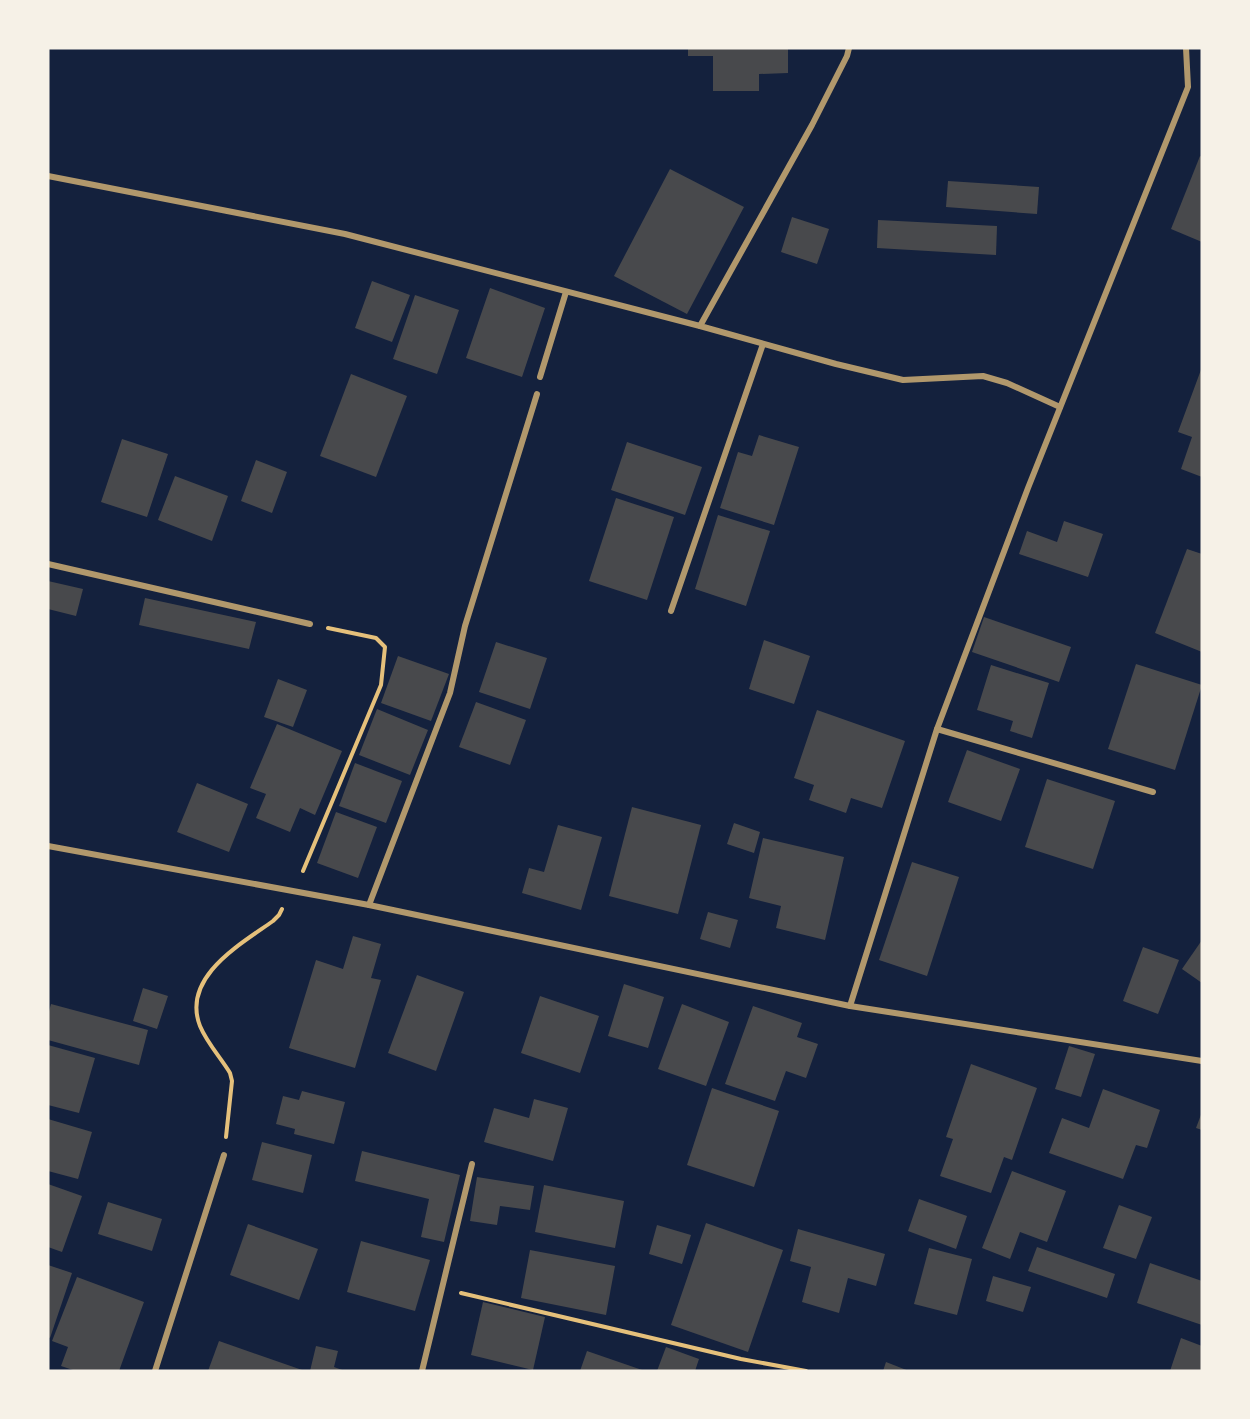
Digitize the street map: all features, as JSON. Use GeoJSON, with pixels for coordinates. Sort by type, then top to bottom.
{"type":"FeatureCollection","features":[{"type":"Feature","properties":{"kind":"street"},"geometry":{"type":"LineString","coordinates":[[700,326],[812,124],[849,48]]}},
{"type":"Feature","properties":{"kind":"street"},"geometry":{"type":"LineString","coordinates":[[850,1006],[937,729],[1028,488],[1188,87],[1186,48]]}},
{"type":"Feature","properties":{"kind":"street"},"geometry":{"type":"LineString","coordinates":[[48,176],[345,234],[903,380],[982,376],[1007,383],[1060,407]]}},
{"type":"Feature","properties":{"kind":"street"},"geometry":{"type":"LineString","coordinates":[[540,377],[566,292]]}},
{"type":"Feature","properties":{"kind":"street"},"geometry":{"type":"LineString","coordinates":[[671,611],[763,344]]}},
{"type":"Feature","properties":{"kind":"street"},"geometry":{"type":"LineString","coordinates":[[369,905],[450,693],[465,626],[537,394]]}},
{"type":"Feature","properties":{"kind":"street"},"geometry":{"type":"LineString","coordinates":[[48,564],[310,624]]}},
{"type":"Feature","properties":{"kind":"street"},"geometry":{"type":"LineString","coordinates":[[937,729],[1153,792]]}},
{"type":"Feature","properties":{"kind":"street"},"geometry":{"type":"LineString","coordinates":[[48,846],[369,905],[850,1006],[1202,1060]]}},
{"type":"Feature","properties":{"kind":"street"},"geometry":{"type":"LineString","coordinates":[[155,1371],[224,1155]]}},
{"type":"Feature","properties":{"kind":"street"},"geometry":{"type":"LineString","coordinates":[[422,1371],[472,1164]]}},
{"type":"Feature","properties":{"kind":"path"},"geometry":{"type":"LineString","coordinates":[[224,1155],[232,1081],[230,1073],[200,1025],[197,1005],[199,992],[211,970],[218,963],[279,915],[293,890],[381,685],[385,661],[385,648],[376,638],[310,624]]}},
{"type":"Feature","properties":{"kind":"path"},"geometry":{"type":"LineString","coordinates":[[442,1289],[741,1359],[806,1371]]}},
{"type":"Feature","properties":{"kind":"building"},"geometry":{"type":"Polygon","coordinates":[[[688,48],[788,48],[788,73],[759,74],[759,91],[713,91],[713,56],[688,56],[688,48]]]}},
{"type":"Feature","properties":{"kind":"building"},"geometry":{"type":"Polygon","coordinates":[[[1200,156],[1202,157],[1202,242],[1171,229],[1200,156]]]}},
{"type":"Feature","properties":{"kind":"building"},"geometry":{"type":"Polygon","coordinates":[[[670,169],[744,207],[687,314],[614,276],[670,169]]]}},
{"type":"Feature","properties":{"kind":"building"},"geometry":{"type":"Polygon","coordinates":[[[948,181],[1039,187],[1037,214],[946,207],[948,181]]]}},
{"type":"Feature","properties":{"kind":"building"},"geometry":{"type":"Polygon","coordinates":[[[792,217],[829,229],[817,264],[781,252],[792,217]]]}},
{"type":"Feature","properties":{"kind":"building"},"geometry":{"type":"Polygon","coordinates":[[[878,220],[997,226],[996,255],[877,248],[878,220]]]}},
{"type":"Feature","properties":{"kind":"building"},"geometry":{"type":"Polygon","coordinates":[[[372,281],[410,295],[392,342],[355,328],[372,281]]]}},
{"type":"Feature","properties":{"kind":"building"},"geometry":{"type":"Polygon","coordinates":[[[490,288],[545,308],[522,377],[466,358],[490,288]]]}},
{"type":"Feature","properties":{"kind":"building"},"geometry":{"type":"Polygon","coordinates":[[[415,295],[459,310],[437,374],[393,359],[415,295]]]}},
{"type":"Feature","properties":{"kind":"building"},"geometry":{"type":"Polygon","coordinates":[[[1202,367],[1202,477],[1181,469],[1192,437],[1178,432],[1202,367]]]}},
{"type":"Feature","properties":{"kind":"building"},"geometry":{"type":"Polygon","coordinates":[[[351,374],[407,396],[376,477],[320,456],[351,374]]]}},
{"type":"Feature","properties":{"kind":"building"},"geometry":{"type":"Polygon","coordinates":[[[759,435],[799,447],[774,525],[720,508],[738,452],[752,456],[759,435]]]}},
{"type":"Feature","properties":{"kind":"building"},"geometry":{"type":"Polygon","coordinates":[[[122,439],[168,454],[147,517],[101,502],[122,439]]]}},
{"type":"Feature","properties":{"kind":"building"},"geometry":{"type":"Polygon","coordinates":[[[627,442],[702,467],[685,515],[611,490],[627,442]]]}},
{"type":"Feature","properties":{"kind":"building"},"geometry":{"type":"Polygon","coordinates":[[[256,460],[287,472],[272,513],[241,501],[256,460]]]}},
{"type":"Feature","properties":{"kind":"building"},"geometry":{"type":"Polygon","coordinates":[[[175,476],[228,496],[212,541],[158,520],[175,476]]]}},
{"type":"Feature","properties":{"kind":"building"},"geometry":{"type":"Polygon","coordinates":[[[616,498],[674,517],[647,600],[589,581],[616,498]]]}},
{"type":"Feature","properties":{"kind":"building"},"geometry":{"type":"Polygon","coordinates":[[[718,515],[770,531],[746,606],[695,589],[718,515]]]}},
{"type":"Feature","properties":{"kind":"building"},"geometry":{"type":"Polygon","coordinates":[[[1064,521],[1103,534],[1088,577],[1019,554],[1027,531],[1057,542],[1064,521]]]}},
{"type":"Feature","properties":{"kind":"building"},"geometry":{"type":"Polygon","coordinates":[[[1187,549],[1202,554],[1202,652],[1155,633],[1187,549]]]}},
{"type":"Feature","properties":{"kind":"building"},"geometry":{"type":"Polygon","coordinates":[[[48,581],[83,589],[76,616],[48,609],[48,581]]]}},
{"type":"Feature","properties":{"kind":"building"},"geometry":{"type":"Polygon","coordinates":[[[145,598],[256,622],[249,649],[139,625],[145,598]]]}},
{"type":"Feature","properties":{"kind":"building"},"geometry":{"type":"Polygon","coordinates":[[[984,617],[1071,647],[1059,682],[972,652],[984,617]]]}},
{"type":"Feature","properties":{"kind":"building"},"geometry":{"type":"Polygon","coordinates":[[[764,640],[810,656],[794,704],[749,689],[764,640]]]}},
{"type":"Feature","properties":{"kind":"building"},"geometry":{"type":"Polygon","coordinates":[[[496,642],[547,658],[530,709],[479,692],[496,642]]]}},
{"type":"Feature","properties":{"kind":"building"},"geometry":{"type":"Polygon","coordinates":[[[398,656],[449,674],[431,721],[381,703],[398,656]]]}},
{"type":"Feature","properties":{"kind":"building"},"geometry":{"type":"Polygon","coordinates":[[[1136,664],[1202,685],[1175,770],[1108,749],[1136,664]]]}},
{"type":"Feature","properties":{"kind":"building"},"geometry":{"type":"Polygon","coordinates":[[[991,665],[1049,683],[1032,738],[1010,731],[1013,721],[977,710],[991,665]]]}},
{"type":"Feature","properties":{"kind":"building"},"geometry":{"type":"Polygon","coordinates":[[[278,679],[307,690],[293,727],[264,717],[278,679]]]}},
{"type":"Feature","properties":{"kind":"building"},"geometry":{"type":"Polygon","coordinates":[[[476,702],[526,720],[510,765],[459,747],[476,702]]]}},
{"type":"Feature","properties":{"kind":"building"},"geometry":{"type":"Polygon","coordinates":[[[377,709],[428,730],[410,775],[359,755],[377,709]]]}},
{"type":"Feature","properties":{"kind":"building"},"geometry":{"type":"Polygon","coordinates":[[[817,710],[905,741],[882,808],[851,798],[846,813],[809,800],[814,785],[794,778],[817,710]]]}},
{"type":"Feature","properties":{"kind":"building"},"geometry":{"type":"Polygon","coordinates":[[[277,724],[342,751],[315,815],[300,808],[290,832],[256,818],[266,794],[250,788],[277,724]]]}},
{"type":"Feature","properties":{"kind":"building"},"geometry":{"type":"Polygon","coordinates":[[[967,750],[1020,769],[1001,821],[948,802],[967,750]]]}},
{"type":"Feature","properties":{"kind":"building"},"geometry":{"type":"Polygon","coordinates":[[[355,763],[402,781],[386,823],[339,806],[355,763]]]}},
{"type":"Feature","properties":{"kind":"building"},"geometry":{"type":"Polygon","coordinates":[[[1047,779],[1115,801],[1093,869],[1025,847],[1047,779]]]}},
{"type":"Feature","properties":{"kind":"building"},"geometry":{"type":"Polygon","coordinates":[[[197,783],[248,804],[229,852],[177,832],[197,783]]]}},
{"type":"Feature","properties":{"kind":"building"},"geometry":{"type":"Polygon","coordinates":[[[632,807],[701,825],[678,914],[609,896],[632,807]]]}},
{"type":"Feature","properties":{"kind":"building"},"geometry":{"type":"Polygon","coordinates":[[[336,812],[377,827],[358,878],[317,863],[336,812]]]}},
{"type":"Feature","properties":{"kind":"building"},"geometry":{"type":"Polygon","coordinates":[[[734,823],[760,832],[754,853],[727,844],[734,823]]]}},
{"type":"Feature","properties":{"kind":"building"},"geometry":{"type":"Polygon","coordinates":[[[558,825],[602,837],[581,910],[522,893],[529,868],[544,872],[558,825]]]}},
{"type":"Feature","properties":{"kind":"building"},"geometry":{"type":"Polygon","coordinates":[[[763,838],[844,857],[825,940],[776,928],[781,906],[749,898],[763,838]]]}},
{"type":"Feature","properties":{"kind":"building"},"geometry":{"type":"Polygon","coordinates":[[[912,862],[959,877],[927,976],[879,960],[912,862]]]}},
{"type":"Feature","properties":{"kind":"building"},"geometry":{"type":"Polygon","coordinates":[[[708,912],[738,920],[730,948],[700,939],[708,912]]]}},
{"type":"Feature","properties":{"kind":"building"},"geometry":{"type":"Polygon","coordinates":[[[353,936],[381,944],[371,978],[381,980],[355,1068],[289,1048],[316,960],[343,969],[353,936]]]}},
{"type":"Feature","properties":{"kind":"building"},"geometry":{"type":"Polygon","coordinates":[[[1202,940],[1202,983],[1182,969],[1202,940]]]}},
{"type":"Feature","properties":{"kind":"building"},"geometry":{"type":"Polygon","coordinates":[[[1143,947],[1179,960],[1158,1014],[1123,1001],[1143,947]]]}},
{"type":"Feature","properties":{"kind":"building"},"geometry":{"type":"Polygon","coordinates":[[[417,975],[464,992],[436,1071],[388,1053],[417,975]]]}},
{"type":"Feature","properties":{"kind":"building"},"geometry":{"type":"Polygon","coordinates":[[[624,984],[664,997],[648,1048],[608,1036],[624,984]]]}},
{"type":"Feature","properties":{"kind":"building"},"geometry":{"type":"Polygon","coordinates":[[[143,988],[168,996],[157,1029],[133,1021],[143,988]]]}},
{"type":"Feature","properties":{"kind":"building"},"geometry":{"type":"Polygon","coordinates":[[[540,996],[599,1016],[580,1073],[521,1053],[540,996]]]}},
{"type":"Feature","properties":{"kind":"building"},"geometry":{"type":"Polygon","coordinates":[[[51,1004],[148,1030],[139,1065],[48,1040],[48,1015],[51,1004]]]}},
{"type":"Feature","properties":{"kind":"building"},"geometry":{"type":"Polygon","coordinates":[[[682,1004],[729,1022],[706,1086],[658,1069],[682,1004]]]}},
{"type":"Feature","properties":{"kind":"building"},"geometry":{"type":"Polygon","coordinates":[[[753,1006],[802,1023],[797,1037],[818,1044],[806,1078],[786,1071],[775,1101],[725,1084],[753,1006]]]}},
{"type":"Feature","properties":{"kind":"building"},"geometry":{"type":"Polygon","coordinates":[[[48,1045],[95,1058],[79,1113],[48,1105],[48,1045]]]}},
{"type":"Feature","properties":{"kind":"building"},"geometry":{"type":"Polygon","coordinates":[[[1069,1046],[1095,1054],[1081,1097],[1055,1089],[1069,1046]]]}},
{"type":"Feature","properties":{"kind":"building"},"geometry":{"type":"Polygon","coordinates":[[[971,1064],[1037,1088],[1012,1160],[1004,1157],[991,1193],[940,1176],[953,1139],[946,1137],[971,1064]]]}},
{"type":"Feature","properties":{"kind":"building"},"geometry":{"type":"Polygon","coordinates":[[[712,1088],[779,1111],[754,1187],[687,1165],[712,1088]]]}},
{"type":"Feature","properties":{"kind":"building"},"geometry":{"type":"Polygon","coordinates":[[[1103,1089],[1160,1110],[1147,1148],[1136,1145],[1123,1179],[1049,1153],[1062,1118],[1089,1128],[1103,1089]]]}},
{"type":"Feature","properties":{"kind":"building"},"geometry":{"type":"Polygon","coordinates":[[[302,1091],[345,1102],[334,1144],[294,1134],[295,1129],[276,1124],[283,1096],[299,1100],[302,1091]]]}},
{"type":"Feature","properties":{"kind":"building"},"geometry":{"type":"Polygon","coordinates":[[[534,1099],[568,1108],[553,1161],[484,1142],[494,1108],[529,1118],[534,1099]]]}},
{"type":"Feature","properties":{"kind":"building"},"geometry":{"type":"Polygon","coordinates":[[[1202,1112],[1202,1130],[1196,1128],[1202,1112]]]}},
{"type":"Feature","properties":{"kind":"building"},"geometry":{"type":"Polygon","coordinates":[[[48,1119],[92,1132],[78,1179],[48,1171],[48,1119]]]}},
{"type":"Feature","properties":{"kind":"building"},"geometry":{"type":"Polygon","coordinates":[[[262,1142],[312,1155],[303,1193],[252,1180],[262,1142]]]}},
{"type":"Feature","properties":{"kind":"building"},"geometry":{"type":"Polygon","coordinates":[[[362,1151],[460,1175],[444,1242],[421,1237],[429,1199],[355,1181],[362,1151]]]}},
{"type":"Feature","properties":{"kind":"building"},"geometry":{"type":"Polygon","coordinates":[[[1012,1171],[1066,1191],[1047,1242],[1020,1232],[1010,1259],[982,1248],[1012,1171]]]}},
{"type":"Feature","properties":{"kind":"building"},"geometry":{"type":"Polygon","coordinates":[[[477,1177],[534,1186],[530,1210],[500,1206],[497,1225],[470,1221],[477,1177]]]}},
{"type":"Feature","properties":{"kind":"building"},"geometry":{"type":"Polygon","coordinates":[[[48,1184],[82,1196],[62,1252],[48,1247],[48,1184]]]}},
{"type":"Feature","properties":{"kind":"building"},"geometry":{"type":"Polygon","coordinates":[[[544,1185],[624,1201],[615,1248],[535,1232],[544,1185]]]}},
{"type":"Feature","properties":{"kind":"building"},"geometry":{"type":"Polygon","coordinates":[[[919,1199],[967,1216],[956,1249],[908,1231],[919,1199]]]}},
{"type":"Feature","properties":{"kind":"building"},"geometry":{"type":"Polygon","coordinates":[[[108,1202],[162,1219],[152,1251],[98,1234],[108,1202]]]}},
{"type":"Feature","properties":{"kind":"building"},"geometry":{"type":"Polygon","coordinates":[[[1119,1205],[1152,1217],[1136,1259],[1103,1248],[1119,1205]]]}},
{"type":"Feature","properties":{"kind":"building"},"geometry":{"type":"Polygon","coordinates":[[[706,1223],[783,1250],[748,1352],[671,1325],[706,1223]]]}},
{"type":"Feature","properties":{"kind":"building"},"geometry":{"type":"Polygon","coordinates":[[[248,1224],[318,1249],[299,1300],[230,1275],[248,1224]]]}},
{"type":"Feature","properties":{"kind":"building"},"geometry":{"type":"Polygon","coordinates":[[[657,1225],[691,1235],[682,1264],[649,1254],[657,1225]]]}},
{"type":"Feature","properties":{"kind":"building"},"geometry":{"type":"Polygon","coordinates":[[[798,1229],[885,1254],[876,1286],[848,1278],[839,1313],[802,1302],[811,1267],[790,1261],[798,1229]]]}},
{"type":"Feature","properties":{"kind":"building"},"geometry":{"type":"Polygon","coordinates":[[[361,1241],[430,1260],[415,1311],[347,1292],[361,1241]]]}},
{"type":"Feature","properties":{"kind":"building"},"geometry":{"type":"Polygon","coordinates":[[[1037,1247],[1115,1274],[1107,1298],[1028,1271],[1037,1247]]]}},
{"type":"Feature","properties":{"kind":"building"},"geometry":{"type":"Polygon","coordinates":[[[929,1248],[972,1259],[957,1315],[914,1304],[929,1248]]]}},
{"type":"Feature","properties":{"kind":"building"},"geometry":{"type":"Polygon","coordinates":[[[530,1250],[615,1266],[606,1315],[521,1298],[530,1250]]]}},
{"type":"Feature","properties":{"kind":"building"},"geometry":{"type":"Polygon","coordinates":[[[1150,1263],[1202,1281],[1202,1325],[1137,1303],[1150,1263]]]}},
{"type":"Feature","properties":{"kind":"building"},"geometry":{"type":"Polygon","coordinates":[[[48,1265],[72,1273],[50,1338],[48,1337],[48,1265]]]}},
{"type":"Feature","properties":{"kind":"building"},"geometry":{"type":"Polygon","coordinates":[[[993,1276],[1031,1287],[1023,1312],[986,1301],[993,1276]]]}},
{"type":"Feature","properties":{"kind":"building"},"geometry":{"type":"Polygon","coordinates":[[[77,1277],[144,1302],[119,1371],[76,1371],[61,1366],[68,1347],[52,1341],[77,1277]]]}},
{"type":"Feature","properties":{"kind":"building"},"geometry":{"type":"Polygon","coordinates":[[[483,1302],[545,1317],[533,1370],[471,1355],[483,1302]]]}},
{"type":"Feature","properties":{"kind":"building"},"geometry":{"type":"Polygon","coordinates":[[[1181,1338],[1202,1346],[1202,1371],[1170,1371],[1181,1338]]]}},
{"type":"Feature","properties":{"kind":"building"},"geometry":{"type":"Polygon","coordinates":[[[219,1341],[305,1371],[208,1371],[219,1341]]]}},
{"type":"Feature","properties":{"kind":"building"},"geometry":{"type":"Polygon","coordinates":[[[316,1346],[338,1351],[334,1367],[345,1371],[310,1371],[316,1346]]]}},
{"type":"Feature","properties":{"kind":"building"},"geometry":{"type":"Polygon","coordinates":[[[666,1347],[699,1359],[695,1371],[657,1371],[666,1347]]]}},
{"type":"Feature","properties":{"kind":"building"},"geometry":{"type":"Polygon","coordinates":[[[587,1351],[645,1371],[580,1371],[587,1351]]]}},
{"type":"Feature","properties":{"kind":"building"},"geometry":{"type":"Polygon","coordinates":[[[886,1362],[909,1371],[883,1371],[886,1362]]]}}]}
